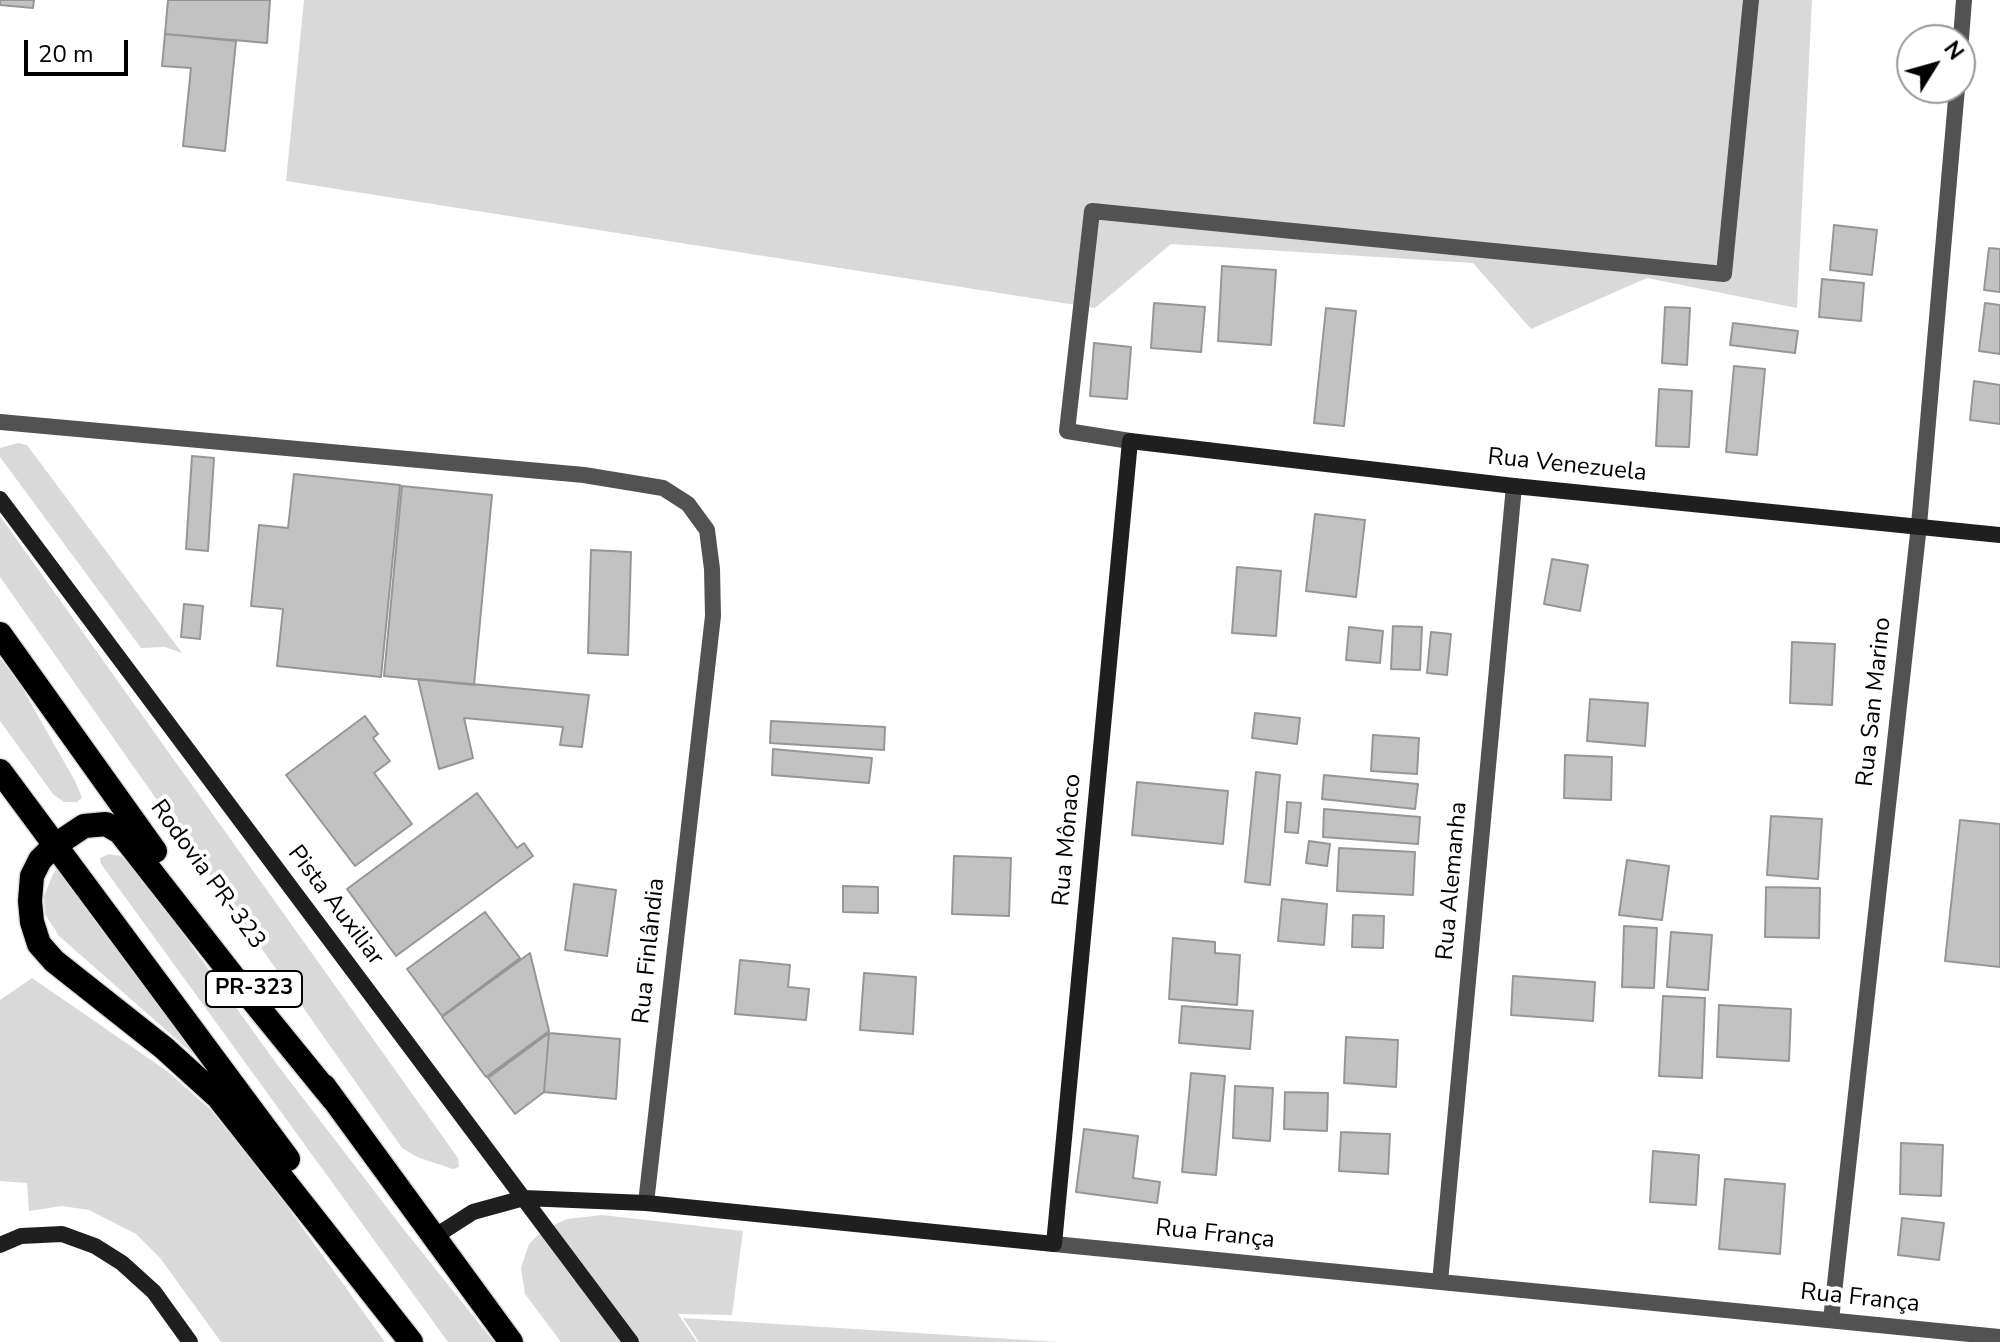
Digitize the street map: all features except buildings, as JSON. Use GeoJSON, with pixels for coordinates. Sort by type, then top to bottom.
{"type":"FeatureCollection","features":[{"type":"Feature","properties":{"kind":"highway","name":"Rodovia PR-323"},"geometry":{"type":"LineString","coordinates":[[0,634],[511,1342]]}},
{"type":"Feature","properties":{"kind":"highway","name":"PR-323"},"geometry":{"type":"LineString","coordinates":[[0,771],[422,1342]]}},
{"type":"Feature","properties":{"kind":"highway"},"geometry":{"type":"LineString","coordinates":[[333,1099],[120,832],[106,824],[84,826],[54,846],[40,860],[32,876],[32,922],[39,944],[54,961],[164,1048],[218,1097],[411,1342]]}},
{"type":"Feature","properties":{"kind":"street"},"geometry":{"type":"LineString","coordinates":[[1130,441],[1067,431],[1092,211],[1724,274],[1751,0]]}},
{"type":"Feature","properties":{"kind":"street"},"geometry":{"type":"LineString","coordinates":[[1962,24],[1964,0]]}},
{"type":"Feature","properties":{"kind":"street","name":"Rua San Marino"},"geometry":{"type":"LineString","coordinates":[[1831,1320],[1919,525],[1956,104]]}},
{"type":"Feature","properties":{"kind":"street","name":"Rua Finlândia"},"geometry":{"type":"LineString","coordinates":[[0,422],[584,475],[663,488],[688,504],[707,530],[713,616],[646,1203]]}},
{"type":"Feature","properties":{"kind":"street","name":"Rua Venezuela"},"geometry":{"type":"LineString","coordinates":[[1130,441],[1514,486],[2000,535]]}},
{"type":"Feature","properties":{"kind":"street","name":"Rua Mônaco"},"geometry":{"type":"LineString","coordinates":[[1054,1244],[1130,441]]}},
{"type":"Feature","properties":{"kind":"street","name":"Rua Alemanha"},"geometry":{"type":"LineString","coordinates":[[1440,1282],[1514,486]]}},
{"type":"Feature","properties":{"kind":"street","name":"Pista Auxiliar"},"geometry":{"type":"LineString","coordinates":[[0,499],[631,1342]]}},
{"type":"Feature","properties":{"kind":"street","name":"Rua França"},"geometry":{"type":"LineString","coordinates":[[434,1237],[473,1212],[524,1198],[646,1203],[2000,1337]]}},
{"type":"Feature","properties":{"kind":"street"},"geometry":{"type":"LineString","coordinates":[[0,1245],[21,1236],[62,1234],[95,1246],[122,1263],[154,1292],[190,1342]]}},
{"type":"Feature","properties":{"kind":"shaded area"},"geometry":{"type":"Polygon","coordinates":[[[304,0],[1812,0],[1797,308],[1647,278],[1531,329],[1473,263],[1171,244],[1095,308],[286,181],[304,0]]]}},
{"type":"Feature","properties":{"kind":"shaded area"},"geometry":{"type":"Polygon","coordinates":[[[18,443],[27,445],[182,653],[165,647],[141,648],[0,457],[0,448],[18,443]]]}},
{"type":"Feature","properties":{"kind":"shaded area"},"geometry":{"type":"Polygon","coordinates":[[[0,516],[458,1158],[459,1167],[453,1169],[417,1157],[402,1148],[0,577],[0,516]]]}},
{"type":"Feature","properties":{"kind":"shaded area"},"geometry":{"type":"Polygon","coordinates":[[[0,658],[21,686],[75,781],[82,798],[77,802],[64,802],[53,794],[0,721],[0,658]]]}},
{"type":"Feature","properties":{"kind":"shaded area"},"geometry":{"type":"Polygon","coordinates":[[[109,854],[121,856],[137,870],[276,1063],[494,1342],[448,1342],[101,864],[100,858],[109,854]]]}},
{"type":"Feature","properties":{"kind":"shaded area"},"geometry":{"type":"Polygon","coordinates":[[[61,865],[208,1067],[59,936],[45,914],[44,896],[53,874],[61,865]]]}},
{"type":"Feature","properties":{"kind":"shaded area"},"geometry":{"type":"Polygon","coordinates":[[[32,978],[167,1071],[211,1110],[286,1205],[385,1342],[221,1342],[160,1258],[136,1234],[89,1210],[62,1206],[29,1211],[27,1183],[0,1181],[0,1000],[32,978]]]}},
{"type":"Feature","properties":{"kind":"shaded area"},"geometry":{"type":"Polygon","coordinates":[[[602,1215],[743,1231],[732,1315],[678,1314],[697,1342],[561,1342],[525,1294],[521,1268],[529,1244],[543,1230],[567,1219],[602,1215]]]}},
{"type":"Feature","properties":{"kind":"shaded area"},"geometry":{"type":"Polygon","coordinates":[[[683,1318],[1058,1342],[699,1342],[683,1318]]]}}]}
